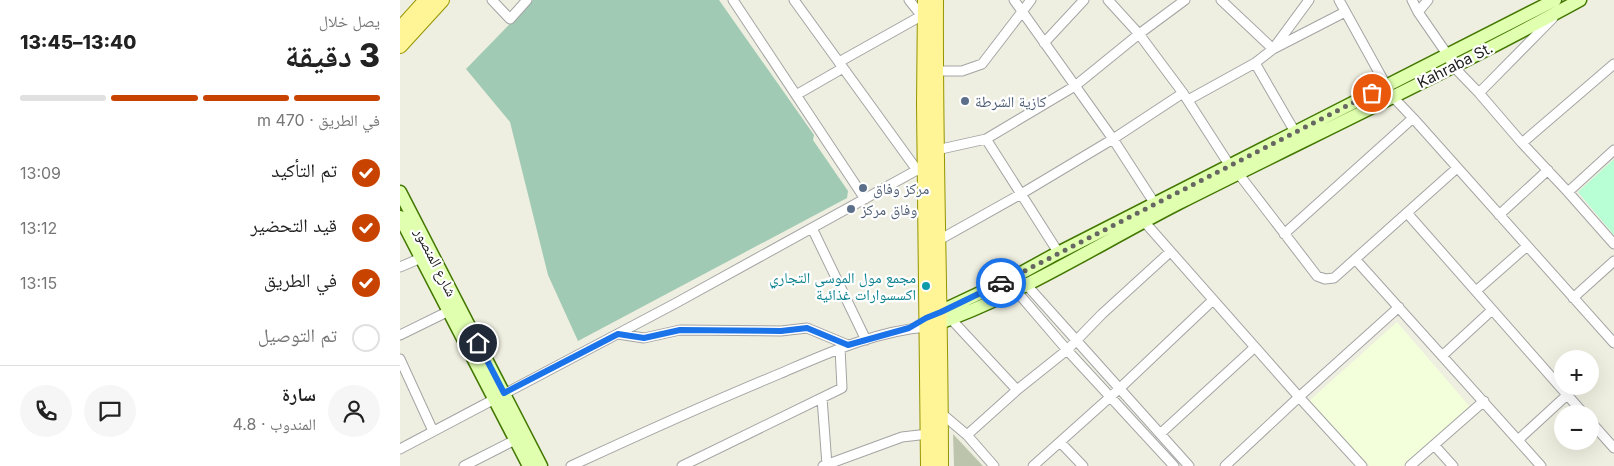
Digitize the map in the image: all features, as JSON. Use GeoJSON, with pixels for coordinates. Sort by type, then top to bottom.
{"type":"FeatureCollection","features":[{"type":"Feature","properties":{"kind":"main road"},"geometry":{"type":"LineString","coordinates":[[400,28],[426,0]]}},
{"type":"Feature","properties":{"kind":"main road"},"geometry":{"type":"LineString","coordinates":[[400,46],[442,0]]}},
{"type":"Feature","properties":{"kind":"main road"},"geometry":{"type":"LineString","coordinates":[[925,0],[923,18],[930,151]]}},
{"type":"Feature","properties":{"kind":"main road"},"geometry":{"type":"LineString","coordinates":[[928,466],[926,173],[930,151],[936,71],[936,0]]}},
{"type":"Feature","properties":{"kind":"main road","name":"Kahraba St."},"geometry":{"type":"LineString","coordinates":[[926,322],[944,318],[1017,282],[1390,90],[1448,54],[1528,15],[1580,0]]}},
{"type":"Feature","properties":{"kind":"main road","name":"Kahraba St."},"geometry":{"type":"LineString","coordinates":[[1017,282],[1058,252],[1141,217],[1155,204],[1234,169],[1295,132],[1390,90],[1453,66],[1557,6]]}},
{"type":"Feature","properties":{"kind":"main road"},"geometry":{"type":"LineString","coordinates":[[926,173],[939,240],[944,318],[941,466]]}},
{"type":"Feature","properties":{"kind":"main road","name":"شارع المنصور"},"geometry":{"type":"LineString","coordinates":[[400,192],[499,396],[515,440],[529,466]]}},
{"type":"Feature","properties":{"kind":"main road","name":"شارع المنصور"},"geometry":{"type":"LineString","coordinates":[[400,217],[449,311],[542,466]]}},
{"type":"Feature","properties":{"kind":"street"},"geometry":{"type":"LineString","coordinates":[[492,0],[510,19],[527,0]]}},
{"type":"Feature","properties":{"kind":"street"},"geometry":{"type":"LineString","coordinates":[[400,448],[618,334],[865,199],[926,173],[841,65],[794,0]]}},
{"type":"Feature","properties":{"kind":"street"},"geometry":{"type":"LineString","coordinates":[[796,95],[841,65],[923,18],[909,0]]}},
{"type":"Feature","properties":{"kind":"street"},"geometry":{"type":"LineString","coordinates":[[1014,0],[1113,138],[1155,204]]}},
{"type":"Feature","properties":{"kind":"street"},"geometry":{"type":"LineString","coordinates":[[936,71],[962,71],[982,64],[1031,0]]}},
{"type":"Feature","properties":{"kind":"street"},"geometry":{"type":"LineString","coordinates":[[1044,43],[1084,0]]}},
{"type":"Feature","properties":{"kind":"street"},"geometry":{"type":"LineString","coordinates":[[1108,0],[1139,34],[1186,96],[1234,169],[1316,276],[1325,279],[1334,278],[1457,168]]}},
{"type":"Feature","properties":{"kind":"street"},"geometry":{"type":"LineString","coordinates":[[930,151],[986,140],[1075,86],[1139,34],[1185,0]]}},
{"type":"Feature","properties":{"kind":"street"},"geometry":{"type":"LineString","coordinates":[[1222,0],[1273,49]]}},
{"type":"Feature","properties":{"kind":"street"},"geometry":{"type":"LineString","coordinates":[[1273,49],[1309,0]]}},
{"type":"Feature","properties":{"kind":"street"},"geometry":{"type":"LineString","coordinates":[[1339,0],[1390,90],[1457,168],[1614,343]]}},
{"type":"Feature","properties":{"kind":"street"},"geometry":{"type":"LineString","coordinates":[[1412,0],[1418,12],[1448,54],[1453,66],[1480,92],[1522,143],[1614,244]]}},
{"type":"Feature","properties":{"kind":"street"},"geometry":{"type":"LineString","coordinates":[[1418,12],[1428,0]]}},
{"type":"Feature","properties":{"kind":"street"},"geometry":{"type":"LineString","coordinates":[[735,1],[865,199]]}},
{"type":"Feature","properties":{"kind":"street"},"geometry":{"type":"LineString","coordinates":[[1480,92],[1557,6]]}},
{"type":"Feature","properties":{"kind":"street"},"geometry":{"type":"LineString","coordinates":[[939,240],[1021,194],[1186,96],[1254,63],[1273,49],[1345,12]]}},
{"type":"Feature","properties":{"kind":"street"},"geometry":{"type":"LineString","coordinates":[[1254,63],[1295,132]]}},
{"type":"Feature","properties":{"kind":"street"},"geometry":{"type":"LineString","coordinates":[[1522,143],[1614,64]]}},
{"type":"Feature","properties":{"kind":"street"},"geometry":{"type":"LineString","coordinates":[[1284,234],[1413,118]]}},
{"type":"Feature","properties":{"kind":"street"},"geometry":{"type":"LineString","coordinates":[[986,140],[1058,252]]}},
{"type":"Feature","properties":{"kind":"street"},"geometry":{"type":"LineString","coordinates":[[1568,192],[1614,150]]}},
{"type":"Feature","properties":{"kind":"street"},"geometry":{"type":"LineString","coordinates":[[1499,215],[1548,170]]}},
{"type":"Feature","properties":{"kind":"street"},"geometry":{"type":"LineString","coordinates":[[1406,213],[1554,380]]}},
{"type":"Feature","properties":{"kind":"street"},"geometry":{"type":"LineString","coordinates":[[1141,217],[1254,348],[1362,466]]}},
{"type":"Feature","properties":{"kind":"street"},"geometry":{"type":"LineString","coordinates":[[812,228],[866,340]]}},
{"type":"Feature","properties":{"kind":"street"},"geometry":{"type":"LineString","coordinates":[[1476,291],[1527,246]]}},
{"type":"Feature","properties":{"kind":"street"},"geometry":{"type":"LineString","coordinates":[[967,436],[1017,390],[1077,341],[1102,314],[1170,252]]}},
{"type":"Feature","properties":{"kind":"street"},"geometry":{"type":"LineString","coordinates":[[400,267],[421,258]]}},
{"type":"Feature","properties":{"kind":"street"},"geometry":{"type":"LineString","coordinates":[[1355,260],[1541,466]]}},
{"type":"Feature","properties":{"kind":"street"},"geometry":{"type":"LineString","coordinates":[[1573,298],[1614,260]]}},
{"type":"Feature","properties":{"kind":"street"},"geometry":{"type":"LineString","coordinates":[[1017,282],[1077,341],[1189,466]]}},
{"type":"Feature","properties":{"kind":"street"},"geometry":{"type":"LineString","coordinates":[[1017,282],[1067,350],[1174,466]]}},
{"type":"Feature","properties":{"kind":"street"},"geometry":{"type":"LineString","coordinates":[[1033,466],[1120,389],[1212,300]]}},
{"type":"Feature","properties":{"kind":"street"},"geometry":{"type":"LineString","coordinates":[[1226,466],[1298,397],[1399,308]]}},
{"type":"Feature","properties":{"kind":"street"},"geometry":{"type":"LineString","coordinates":[[1442,356],[1492,310]]}},
{"type":"Feature","properties":{"kind":"street"},"geometry":{"type":"LineString","coordinates":[[400,334],[449,311]]}},
{"type":"Feature","properties":{"kind":"street"},"geometry":{"type":"LineString","coordinates":[[944,318],[1017,390]]}},
{"type":"Feature","properties":{"kind":"street"},"geometry":{"type":"LineString","coordinates":[[571,466],[686,412],[844,347],[926,322]]}},
{"type":"Feature","properties":{"kind":"street"},"geometry":{"type":"LineString","coordinates":[[618,334],[644,338],[680,330],[781,331],[807,328],[844,347]]}},
{"type":"Feature","properties":{"kind":"street"},"geometry":{"type":"LineString","coordinates":[[682,466],[842,388],[844,347]]}},
{"type":"Feature","properties":{"kind":"street"},"geometry":{"type":"LineString","coordinates":[[1160,434],[1254,348]]}},
{"type":"Feature","properties":{"kind":"street"},"geometry":{"type":"LineString","coordinates":[[400,359],[433,431]]}},
{"type":"Feature","properties":{"kind":"street"},"geometry":{"type":"LineString","coordinates":[[1518,440],[1567,395],[1576,405]]}},
{"type":"Feature","properties":{"kind":"street"},"geometry":{"type":"LineString","coordinates":[[822,398],[825,465],[902,437],[928,434]]}},
{"type":"Feature","properties":{"kind":"street"},"geometry":{"type":"LineString","coordinates":[[1410,466],[1484,401]]}},
{"type":"Feature","properties":{"kind":"street"},"geometry":{"type":"LineString","coordinates":[[941,413],[967,436],[994,466]]}},
{"type":"Feature","properties":{"kind":"street"},"geometry":{"type":"LineString","coordinates":[[1599,430],[1612,443]]}},
{"type":"Feature","properties":{"kind":"street"},"geometry":{"type":"LineString","coordinates":[[464,466],[515,440]]}},
{"type":"Feature","properties":{"kind":"street"},"geometry":{"type":"LineString","coordinates":[[1060,442],[1083,466]]}},
{"type":"Feature","properties":{"kind":"street"},"geometry":{"type":"LineString","coordinates":[[1434,445],[1453,466]]}},
{"type":"Feature","properties":{"kind":"shaded area"},"geometry":{"type":"Polygon","coordinates":[[[533,0],[719,0],[814,135],[813,140],[848,191],[847,198],[578,341],[548,275],[510,122],[466,69],[533,0]]]}},
{"type":"Feature","properties":{"kind":"shaded area"},"geometry":{"type":"Polygon","coordinates":[[[1397,322],[1471,408],[1405,466],[1369,466],[1309,401],[1397,322]]]}},
{"type":"Feature","properties":{"kind":"shaded area"},"geometry":{"type":"Polygon","coordinates":[[[953,434],[983,466],[954,466],[953,434]]]}},
{"type":"Feature","properties":{"kind":"green space"},"geometry":{"type":"Polygon","coordinates":[[[1614,159],[1614,235],[1578,192],[1614,159]]]}},
{"type":"Feature","properties":{"kind":"way so far"},"geometry":{"type":"LineString","coordinates":[[1001,283],[1372,93]]}},
{"type":"Feature","properties":{"kind":"place","name":"كازية الشرطة"},"geometry":{"type":"Point","coordinates":[965,101]}},
{"type":"Feature","properties":{"kind":"place","name":"مركز وفاق"},"geometry":{"type":"Point","coordinates":[863,188]}},
{"type":"Feature","properties":{"kind":"place","name":"وفاق مركز"},"geometry":{"type":"Point","coordinates":[851,209]}},
{"type":"Feature","properties":{"kind":"place","name":"مجمع مول الموسى التجاري اكسسوارات غذائية"},"geometry":{"type":"Point","coordinates":[926,286]}},
{"type":"Feature","properties":{"kind":"route"},"geometry":{"type":"LineString","coordinates":[[478,343],[504,393],[618,334],[644,338],[680,330],[722,332],[781,331],[807,328],[848,345],[909,328],[926,318],[1001,283]]}}]}
